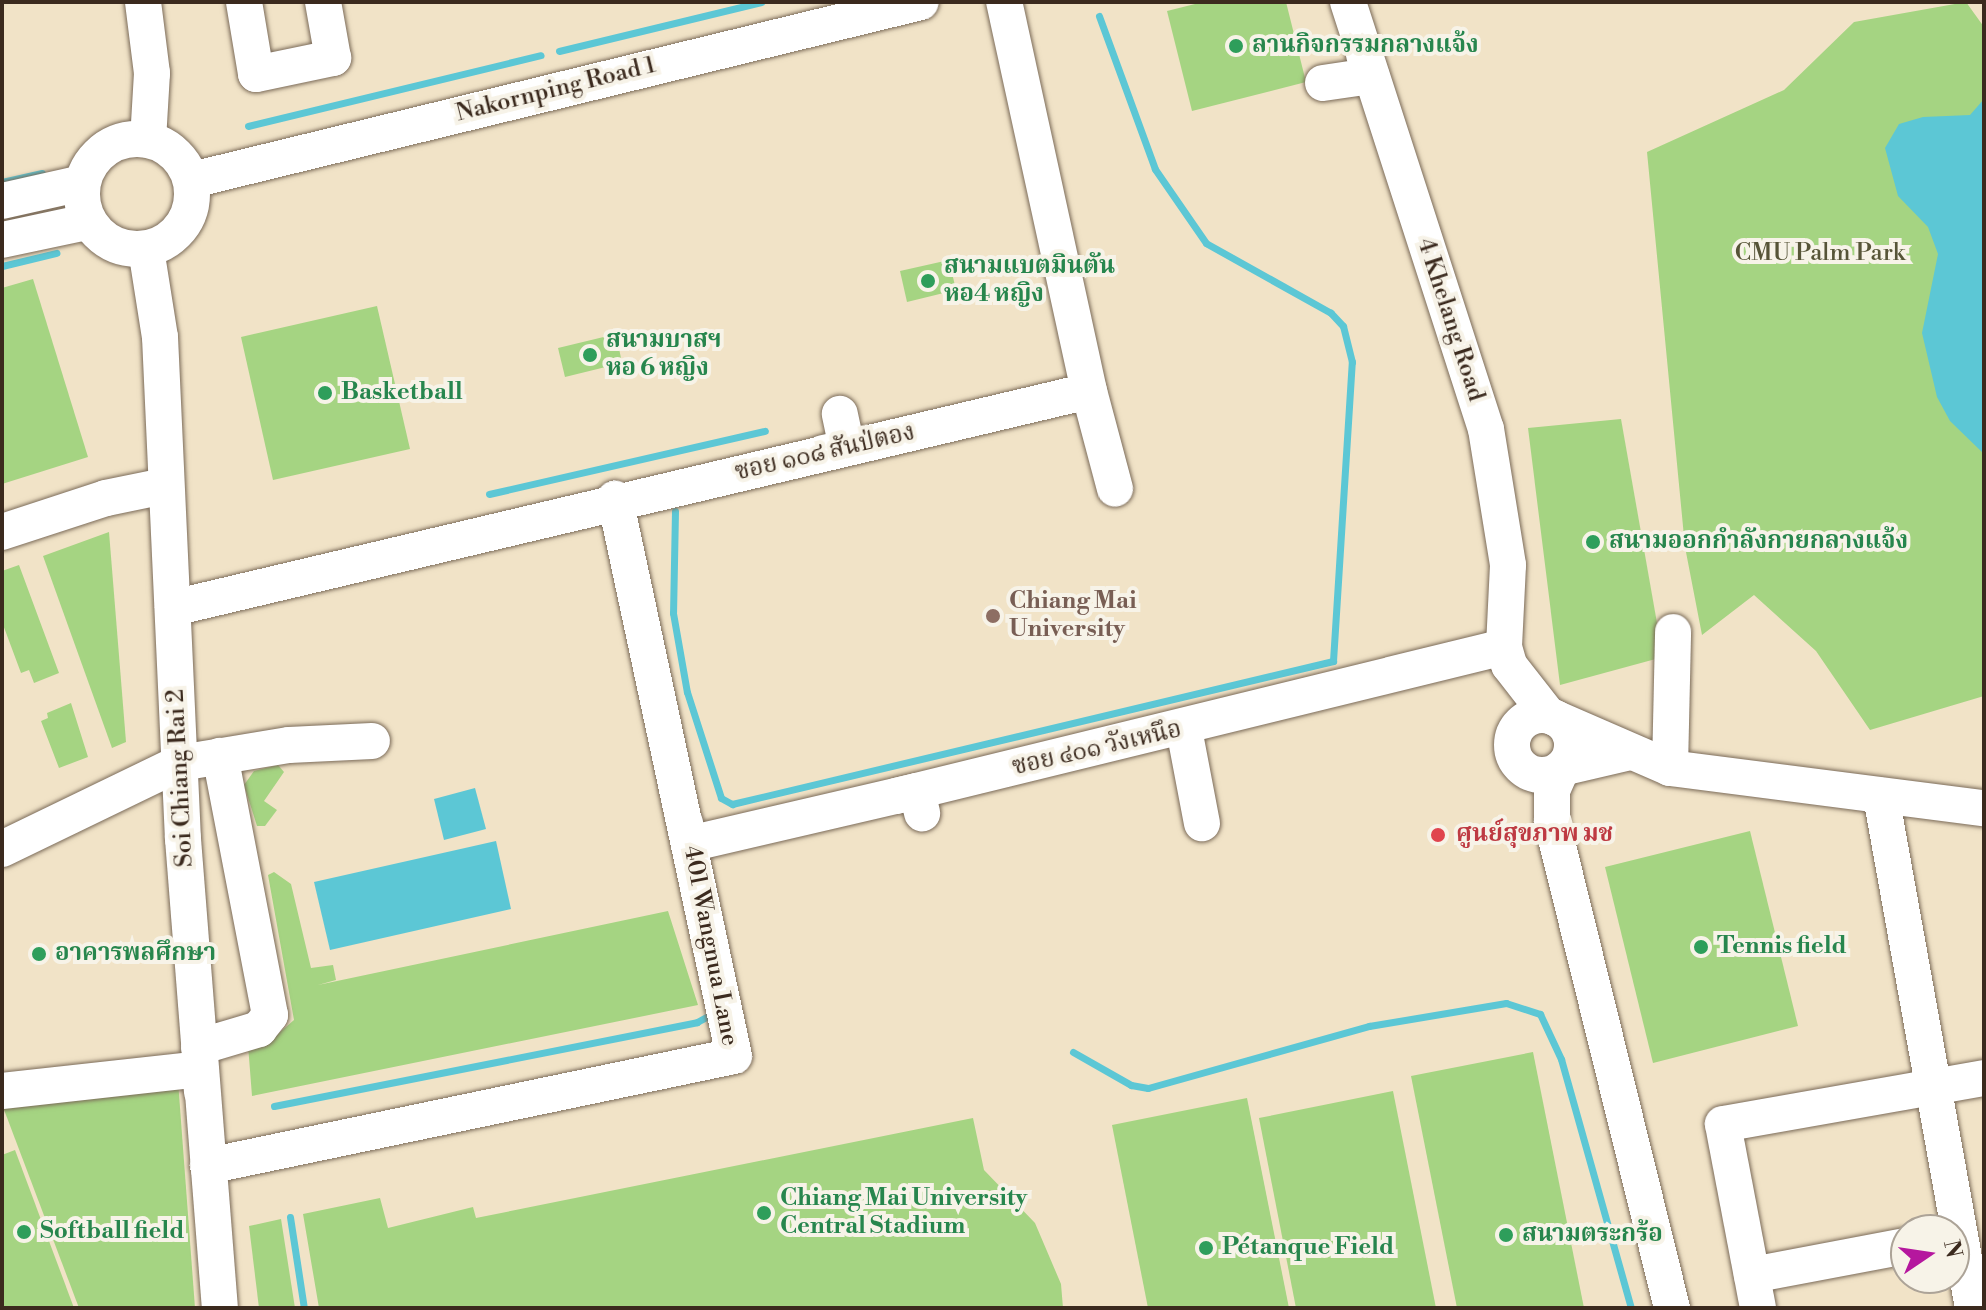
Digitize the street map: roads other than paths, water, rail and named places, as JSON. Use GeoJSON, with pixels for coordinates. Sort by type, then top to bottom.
{"type":"FeatureCollection","features":[{"type":"Feature","properties":{"kind":"street"},"geometry":{"type":"LineString","coordinates":[[143,2],[152,73],[148,140]]}},
{"type":"Feature","properties":{"kind":"street"},"geometry":{"type":"LineString","coordinates":[[244,2],[256,74],[333,58],[323,2]]}},
{"type":"Feature","properties":{"kind":"street","name":"Nakornping Road 1"},"geometry":{"type":"LineString","coordinates":[[192,180],[461,126],[623,60],[840,26],[921,2]]}},
{"type":"Feature","properties":{"kind":"street"},"geometry":{"type":"LineString","coordinates":[[1004,2],[1089,391],[1115,489]]}},
{"type":"Feature","properties":{"kind":"street","name":"4 Khelang Road"},"geometry":{"type":"LineString","coordinates":[[1348,2],[1486,429],[1508,565],[1507,708],[1513,752],[1529,791],[1552,822]]}},
{"type":"Feature","properties":{"kind":"street"},"geometry":{"type":"LineString","coordinates":[[1323,83],[1371,76]]}},
{"type":"Feature","properties":{"kind":"street"},"geometry":{"type":"LineString","coordinates":[[148,140],[177,156],[192,180],[186,219],[177,233],[146,249],[106,240],[87,222],[82,183],[93,160],[118,142],[148,140]]}},
{"type":"Feature","properties":{"kind":"street"},"geometry":{"type":"LineString","coordinates":[[2,201],[82,183]]}},
{"type":"Feature","properties":{"kind":"street"},"geometry":{"type":"LineString","coordinates":[[2,240],[87,222]]}},
{"type":"Feature","properties":{"kind":"street","name":"Soi Chiang Rai 2"},"geometry":{"type":"LineString","coordinates":[[146,249],[160,337],[164,486],[180,763],[220,1308]]}},
{"type":"Feature","properties":{"kind":"street"},"geometry":{"type":"LineString","coordinates":[[173,608],[615,499],[844,431],[1089,391]]}},
{"type":"Feature","properties":{"kind":"street"},"geometry":{"type":"LineString","coordinates":[[2,532],[106,498],[164,486]]}},
{"type":"Feature","properties":{"kind":"street","name":"401 Wangnua Lane"},"geometry":{"type":"LineString","coordinates":[[208,1166],[728,1061],[734,1056],[615,499]]}},
{"type":"Feature","properties":{"kind":"street"},"geometry":{"type":"LineString","coordinates":[[1670,768],[1673,632]]}},
{"type":"Feature","properties":{"kind":"street"},"geometry":{"type":"LineString","coordinates":[[1507,656],[1572,744],[1552,790],[1552,822],[1595,941],[1617,1143],[1672,1308]]}},
{"type":"Feature","properties":{"kind":"street","name":"ซอย ๔๐๑ วังเหนึอ"},"geometry":{"type":"LineString","coordinates":[[689,844],[920,802],[1184,729],[1230,728],[1507,656]]}},
{"type":"Feature","properties":{"kind":"street"},"geometry":{"type":"LineString","coordinates":[[1626,753],[1536,775],[1524,769],[1513,752],[1514,733],[1522,722],[1554,718],[1626,753],[1670,768],[1984,808]]}},
{"type":"Feature","properties":{"kind":"street"},"geometry":{"type":"LineString","coordinates":[[920,802],[1230,728]]}},
{"type":"Feature","properties":{"kind":"street"},"geometry":{"type":"LineString","coordinates":[[1184,729],[1202,823]]}},
{"type":"Feature","properties":{"kind":"street"},"geometry":{"type":"LineString","coordinates":[[2,849],[180,763],[289,745],[372,741]]}},
{"type":"Feature","properties":{"kind":"street"},"geometry":{"type":"LineString","coordinates":[[2,1091],[200,1058],[259,1029],[270,1015],[220,756]]}},
{"type":"Feature","properties":{"kind":"street"},"geometry":{"type":"LineString","coordinates":[[1881,796],[1934,1087],[1961,1214]]}},
{"type":"Feature","properties":{"kind":"street"},"geometry":{"type":"LineString","coordinates":[[1890,1251],[1755,1291],[1723,1124],[1984,1078]]}},
{"type":"Feature","properties":{"kind":"street"},"geometry":{"type":"LineString","coordinates":[[1970,1277],[1973,1308]]}},
{"type":"Feature","properties":{"kind":"water"},"geometry":{"type":"Polygon","coordinates":[[[1984,99],[1984,454],[1950,421],[1937,397],[1922,333],[1938,254],[1928,227],[1898,196],[1885,148],[1899,124],[1923,117],[1970,115],[1984,99]]]}},
{"type":"Feature","properties":{"kind":"water"},"geometry":{"type":"Polygon","coordinates":[[[475,788],[486,829],[444,840],[434,799],[475,788]]]}},
{"type":"Feature","properties":{"kind":"water"},"geometry":{"type":"Polygon","coordinates":[[[496,841],[511,909],[330,950],[314,882],[496,841]]]}},
{"type":"Feature","properties":{"kind":"waterway"},"geometry":{"type":"LineString","coordinates":[[559,51],[761,2]]}},
{"type":"Feature","properties":{"kind":"waterway"},"geometry":{"type":"LineString","coordinates":[[675,511],[673,613],[687,692],[721,798],[732,804],[1333,661],[1352,362],[1343,326],[1331,313],[1206,243],[1155,169],[1099,16]]}},
{"type":"Feature","properties":{"kind":"waterway"},"geometry":{"type":"LineString","coordinates":[[248,126],[541,55]]}},
{"type":"Feature","properties":{"kind":"waterway"},"geometry":{"type":"LineString","coordinates":[[2,182],[42,173]]}},
{"type":"Feature","properties":{"kind":"waterway"},"geometry":{"type":"LineString","coordinates":[[2,266],[56,253]]}},
{"type":"Feature","properties":{"kind":"waterway"},"geometry":{"type":"LineString","coordinates":[[489,494],[765,431]]}},
{"type":"Feature","properties":{"kind":"waterway"},"geometry":{"type":"LineString","coordinates":[[1073,1052],[1131,1085],[1148,1088],[1369,1026],[1506,1003],[1540,1014],[1561,1059],[1631,1308]]}},
{"type":"Feature","properties":{"kind":"waterway"},"geometry":{"type":"LineString","coordinates":[[274,1106],[697,1022],[710,1015]]}},
{"type":"Feature","properties":{"kind":"waterway"},"geometry":{"type":"LineString","coordinates":[[290,1217],[304,1308]]}},
{"type":"Feature","properties":{"kind":"place","name":"ลานกิจกรรมกลางแจ้ง"},"geometry":{"type":"Point","coordinates":[1236,46]}},
{"type":"Feature","properties":{"kind":"place","name":"สนามแบตมินตัน หอ4 หญิง"},"geometry":{"type":"Point","coordinates":[928,281]}},
{"type":"Feature","properties":{"kind":"place","name":"สนามบาสฯ หอ 6 หญิง"},"geometry":{"type":"Point","coordinates":[590,355]}},
{"type":"Feature","properties":{"kind":"place","name":"Basketball"},"geometry":{"type":"Point","coordinates":[325,393]}},
{"type":"Feature","properties":{"kind":"place","name":"สนามออกกำลังกายกลางแจ้ง"},"geometry":{"type":"Point","coordinates":[1593,542]}},
{"type":"Feature","properties":{"kind":"place","name":"Chiang Mai University"},"geometry":{"type":"Point","coordinates":[993,616]}},
{"type":"Feature","properties":{"kind":"place","name":"ศูนย์สุขภาพ มช"},"geometry":{"type":"Point","coordinates":[1438,835]}},
{"type":"Feature","properties":{"kind":"place","name":"Tennis field"},"geometry":{"type":"Point","coordinates":[1701,947]}},
{"type":"Feature","properties":{"kind":"place","name":"อาคารพลศึกษา"},"geometry":{"type":"Point","coordinates":[39,954]}},
{"type":"Feature","properties":{"kind":"place","name":"Chiang Mai University Central Stadium"},"geometry":{"type":"Point","coordinates":[764,1213]}},
{"type":"Feature","properties":{"kind":"place","name":"Softball field"},"geometry":{"type":"Point","coordinates":[24,1232]}},
{"type":"Feature","properties":{"kind":"place","name":"สนามตระกร้อ"},"geometry":{"type":"Point","coordinates":[1506,1235]}},
{"type":"Feature","properties":{"kind":"place","name":"Pétanque Field"},"geometry":{"type":"Point","coordinates":[1206,1248]}},
{"type":"Feature","properties":{"kind":"park label","name":"CMU Palm Park"},"geometry":{"type":"Point","coordinates":[1820,254]}}]}
